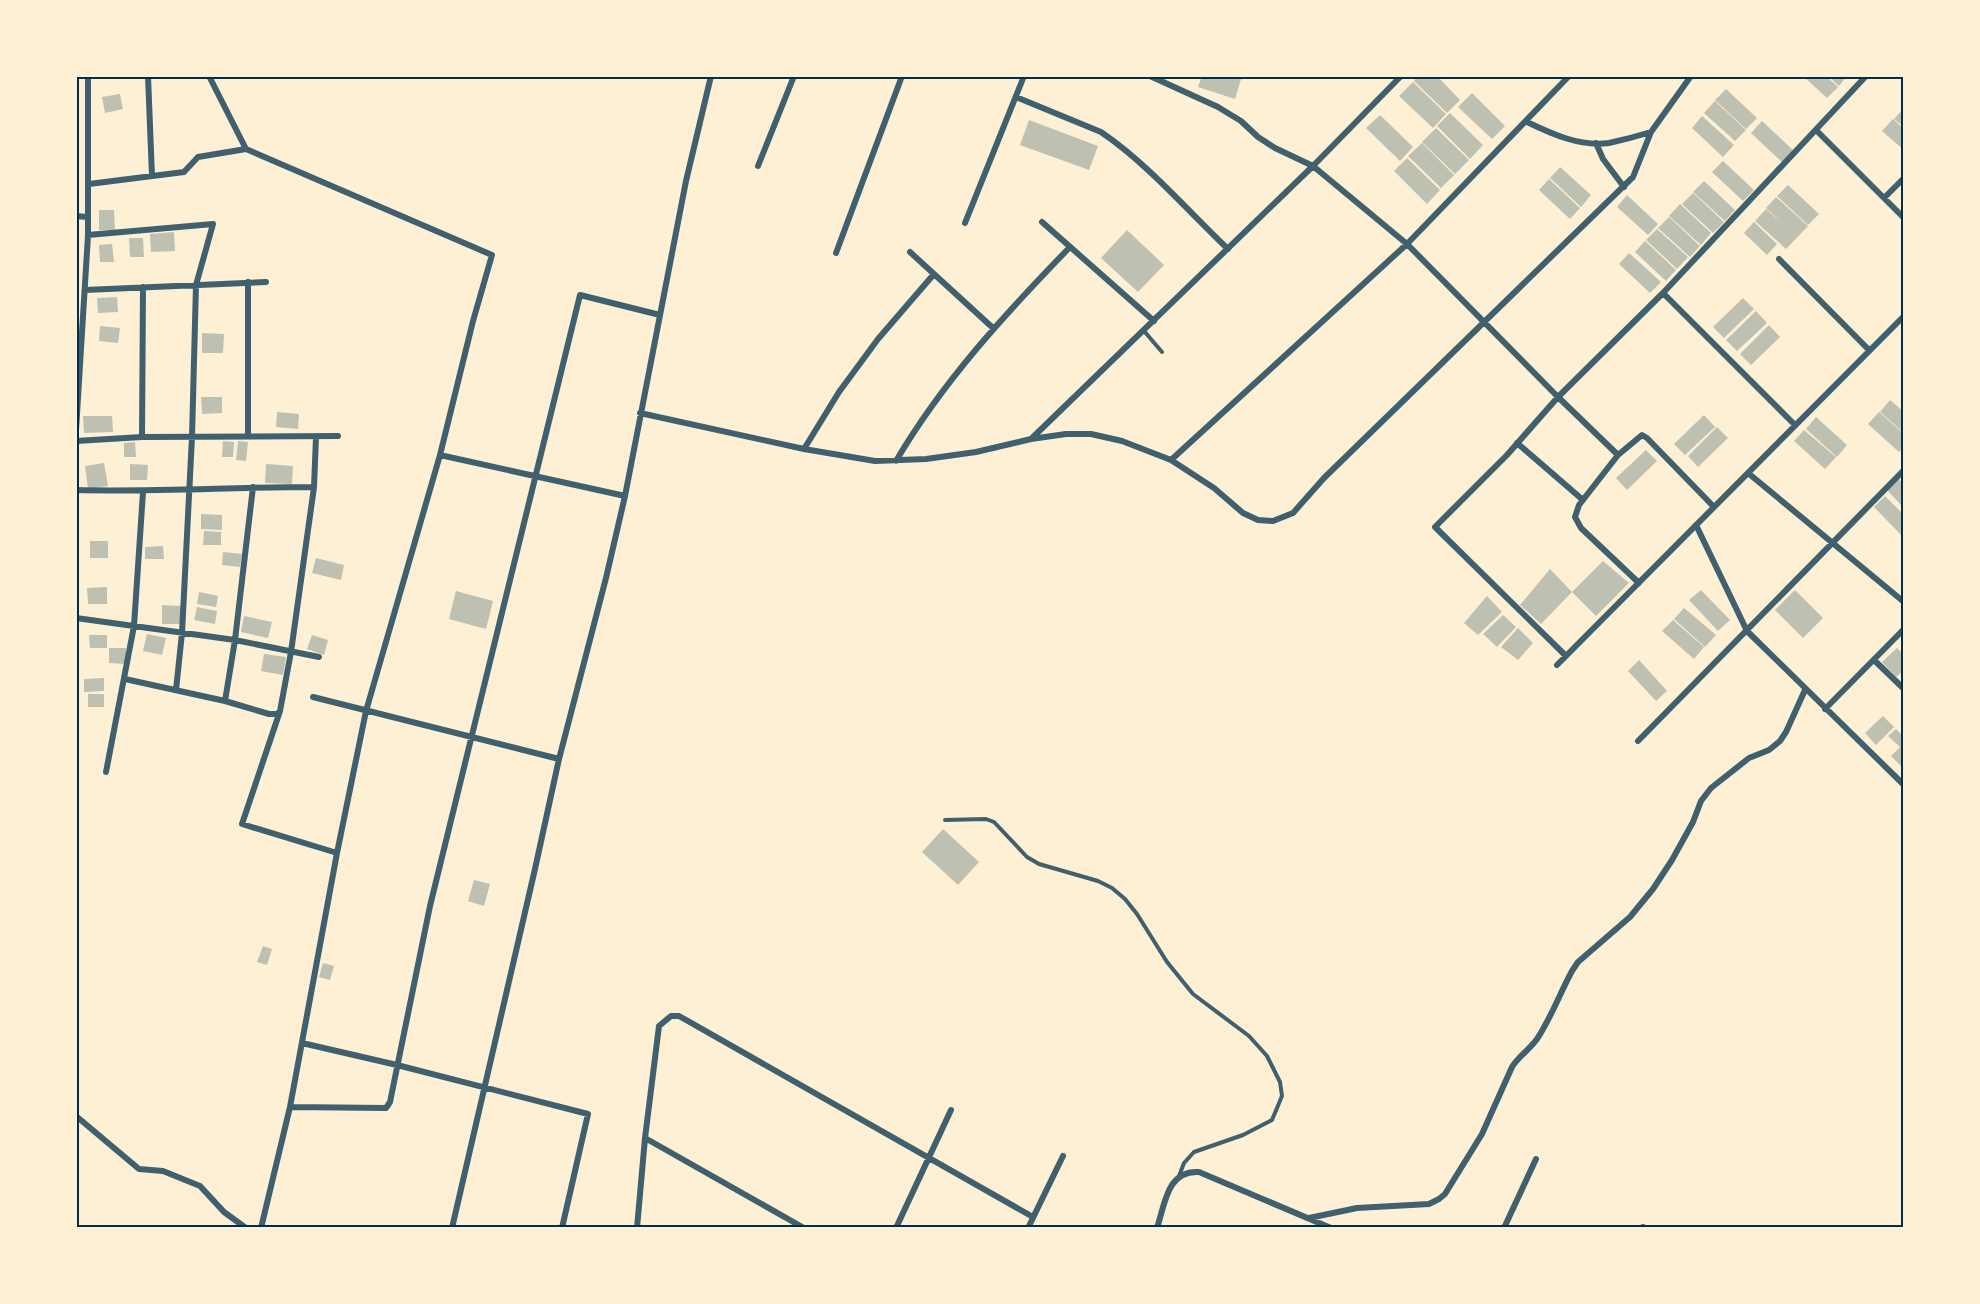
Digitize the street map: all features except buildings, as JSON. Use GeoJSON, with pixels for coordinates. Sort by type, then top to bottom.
{"type":"FeatureCollection","features":[{"type":"Feature","properties":{"kind":"street"},"geometry":{"type":"LineString","coordinates":[[76,430],[78,367],[88,235],[88,76]]}},
{"type":"Feature","properties":{"kind":"street"},"geometry":{"type":"LineString","coordinates":[[148,76],[152,176]]}},
{"type":"Feature","properties":{"kind":"street"},"geometry":{"type":"LineString","coordinates":[[209,76],[246,149]]}},
{"type":"Feature","properties":{"kind":"street"},"geometry":{"type":"LineString","coordinates":[[452,1227],[559,759],[625,496],[686,181],[711,76]]}},
{"type":"Feature","properties":{"kind":"street"},"geometry":{"type":"LineString","coordinates":[[758,166],[794,76]]}},
{"type":"Feature","properties":{"kind":"street"},"geometry":{"type":"LineString","coordinates":[[836,253],[902,76]]}},
{"type":"Feature","properties":{"kind":"street"},"geometry":{"type":"LineString","coordinates":[[966,223],[1024,76]]}},
{"type":"Feature","properties":{"kind":"street"},"geometry":{"type":"LineString","coordinates":[[1150,76],[1218,107],[1275,148],[1313,166],[1407,244],[1558,398],[1618,455]]}},
{"type":"Feature","properties":{"kind":"street"},"geometry":{"type":"LineString","coordinates":[[1031,439],[1313,166],[1401,76]]}},
{"type":"Feature","properties":{"kind":"street"},"geometry":{"type":"LineString","coordinates":[[1171,460],[1407,244],[1569,76]]}},
{"type":"Feature","properties":{"kind":"street"},"geometry":{"type":"LineString","coordinates":[[640,413],[804,449],[875,461],[926,459],[976,452],[1031,439],[1066,434],[1091,434],[1122,441],[1171,460],[1214,488],[1243,513],[1258,520],[1274,521],[1293,513],[1324,478],[1624,187],[1633,177],[1651,132],[1689,78],[1679,76]]}},
{"type":"Feature","properties":{"kind":"street"},"geometry":{"type":"LineString","coordinates":[[1565,655],[1435,527],[1663,292],[1866,76]]}},
{"type":"Feature","properties":{"kind":"street"},"geometry":{"type":"LineString","coordinates":[[1016,97],[1101,132],[1111,139],[1150,173],[1228,249]]}},
{"type":"Feature","properties":{"kind":"street"},"geometry":{"type":"LineString","coordinates":[[1527,122],[1558,136],[1587,143],[1608,143],[1651,132]]}},
{"type":"Feature","properties":{"kind":"street"},"geometry":{"type":"LineString","coordinates":[[1816,130],[1904,218]]}},
{"type":"Feature","properties":{"kind":"street"},"geometry":{"type":"LineString","coordinates":[[1596,143],[1603,159],[1624,187]]}},
{"type":"Feature","properties":{"kind":"street"},"geometry":{"type":"LineString","coordinates":[[89,184],[184,172],[198,157],[246,149],[492,255],[440,455],[366,711],[290,1107],[261,1227]]}},
{"type":"Feature","properties":{"kind":"street"},"geometry":{"type":"LineString","coordinates":[[1884,198],[1904,178]]}},
{"type":"Feature","properties":{"kind":"street"},"geometry":{"type":"LineString","coordinates":[[76,216],[87,217]]}},
{"type":"Feature","properties":{"kind":"street"},"geometry":{"type":"LineString","coordinates":[[1042,222],[1154,321]]}},
{"type":"Feature","properties":{"kind":"street"},"geometry":{"type":"LineString","coordinates":[[88,235],[213,224],[196,285],[192,437],[182,633],[176,690]]}},
{"type":"Feature","properties":{"kind":"street"},"geometry":{"type":"LineString","coordinates":[[896,460],[921,419],[993,328],[1070,247]]}},
{"type":"Feature","properties":{"kind":"street"},"geometry":{"type":"LineString","coordinates":[[910,252],[993,328]]}},
{"type":"Feature","properties":{"kind":"street"},"geometry":{"type":"LineString","coordinates":[[1779,259],[1869,350]]}},
{"type":"Feature","properties":{"kind":"street"},"geometry":{"type":"LineString","coordinates":[[804,449],[839,392],[878,339],[934,274]]}},
{"type":"Feature","properties":{"kind":"street"},"geometry":{"type":"LineString","coordinates":[[248,282],[248,436]]}},
{"type":"Feature","properties":{"kind":"street"},"geometry":{"type":"LineString","coordinates":[[85,290],[266,282]]}},
{"type":"Feature","properties":{"kind":"street"},"geometry":{"type":"LineString","coordinates":[[142,437],[143,287]]}},
{"type":"Feature","properties":{"kind":"street"},"geometry":{"type":"LineString","coordinates":[[1663,292],[1795,425]]}},
{"type":"Feature","properties":{"kind":"street"},"geometry":{"type":"LineString","coordinates":[[290,1107],[386,1108],[390,1102],[430,906],[580,295],[660,315]]}},
{"type":"Feature","properties":{"kind":"street"},"geometry":{"type":"LineString","coordinates":[[1557,665],[1904,316]]}},
{"type":"Feature","properties":{"kind":"street"},"geometry":{"type":"LineString","coordinates":[[1639,583],[1581,528],[1575,517],[1579,505],[1618,455],[1642,435],[1714,507]]}},
{"type":"Feature","properties":{"kind":"street"},"geometry":{"type":"LineString","coordinates":[[76,441],[142,437],[338,436]]}},
{"type":"Feature","properties":{"kind":"street"},"geometry":{"type":"LineString","coordinates":[[316,437],[314,487],[291,652],[280,711],[242,824],[337,853]]}},
{"type":"Feature","properties":{"kind":"street"},"geometry":{"type":"LineString","coordinates":[[1517,444],[1583,500]]}},
{"type":"Feature","properties":{"kind":"street"},"geometry":{"type":"LineString","coordinates":[[440,455],[625,496]]}},
{"type":"Feature","properties":{"kind":"street"},"geometry":{"type":"LineString","coordinates":[[1638,741],[1904,470]]}},
{"type":"Feature","properties":{"kind":"street"},"geometry":{"type":"LineString","coordinates":[[1748,473],[1904,602]]}},
{"type":"Feature","properties":{"kind":"street"},"geometry":{"type":"LineString","coordinates":[[225,701],[235,640],[253,487]]}},
{"type":"Feature","properties":{"kind":"street"},"geometry":{"type":"LineString","coordinates":[[76,490],[143,492],[314,487]]}},
{"type":"Feature","properties":{"kind":"street"},"geometry":{"type":"LineString","coordinates":[[106,771],[134,626],[143,492]]}},
{"type":"Feature","properties":{"kind":"street"},"geometry":{"type":"LineString","coordinates":[[1696,525],[1747,631],[1904,785]]}},
{"type":"Feature","properties":{"kind":"street"},"geometry":{"type":"LineString","coordinates":[[76,618],[235,640],[319,657]]}},
{"type":"Feature","properties":{"kind":"street"},"geometry":{"type":"LineString","coordinates":[[1824,709],[1904,629]]}},
{"type":"Feature","properties":{"kind":"street"},"geometry":{"type":"LineString","coordinates":[[1874,660],[1904,689]]}},
{"type":"Feature","properties":{"kind":"street"},"geometry":{"type":"LineString","coordinates":[[125,679],[225,701],[269,714],[277,714],[280,711]]}},
{"type":"Feature","properties":{"kind":"street"},"geometry":{"type":"LineString","coordinates":[[1309,1218],[1358,1208],[1429,1204],[1445,1194],[1482,1134],[1512,1067],[1535,1042],[1578,962],[1629,917],[1653,889],[1693,822],[1701,801],[1712,788],[1749,758],[1768,750],[1780,741],[1805,690]]}},
{"type":"Feature","properties":{"kind":"street"},"geometry":{"type":"LineString","coordinates":[[313,697],[559,759]]}},
{"type":"Feature","properties":{"kind":"street"},"geometry":{"type":"LineString","coordinates":[[637,1227],[645,1137],[659,1026],[671,1016],[678,1016],[1033,1217]]}},
{"type":"Feature","properties":{"kind":"street"},"geometry":{"type":"LineString","coordinates":[[302,1043],[588,1114],[562,1227]]}},
{"type":"Feature","properties":{"kind":"street"},"geometry":{"type":"LineString","coordinates":[[896,1227],[951,1110]]}},
{"type":"Feature","properties":{"kind":"street"},"geometry":{"type":"LineString","coordinates":[[76,1116],[139,1169],[163,1171],[200,1186],[224,1212],[246,1227]]}},
{"type":"Feature","properties":{"kind":"street"},"geometry":{"type":"LineString","coordinates":[[645,1137],[804,1227]]}},
{"type":"Feature","properties":{"kind":"street"},"geometry":{"type":"LineString","coordinates":[[1028,1227],[1063,1156]]}},
{"type":"Feature","properties":{"kind":"street"},"geometry":{"type":"LineString","coordinates":[[1504,1227],[1536,1159]]}},
{"type":"Feature","properties":{"kind":"street"},"geometry":{"type":"LineString","coordinates":[[1157,1227],[1171,1185],[1179,1176],[1187,1172],[1198,1172],[1331,1227]]}},
{"type":"Feature","properties":{"kind":"lane"},"geometry":{"type":"LineString","coordinates":[[1144,331],[1162,352]]}},
{"type":"Feature","properties":{"kind":"lane"},"geometry":{"type":"LineString","coordinates":[[945,820],[986,819],[994,822],[1027,857],[1039,864],[1098,881],[1112,888],[1131,906],[1167,962],[1193,994],[1249,1036],[1267,1056],[1280,1082],[1282,1096],[1272,1120],[1243,1136],[1194,1152],[1184,1163],[1179,1176]]}}]}
